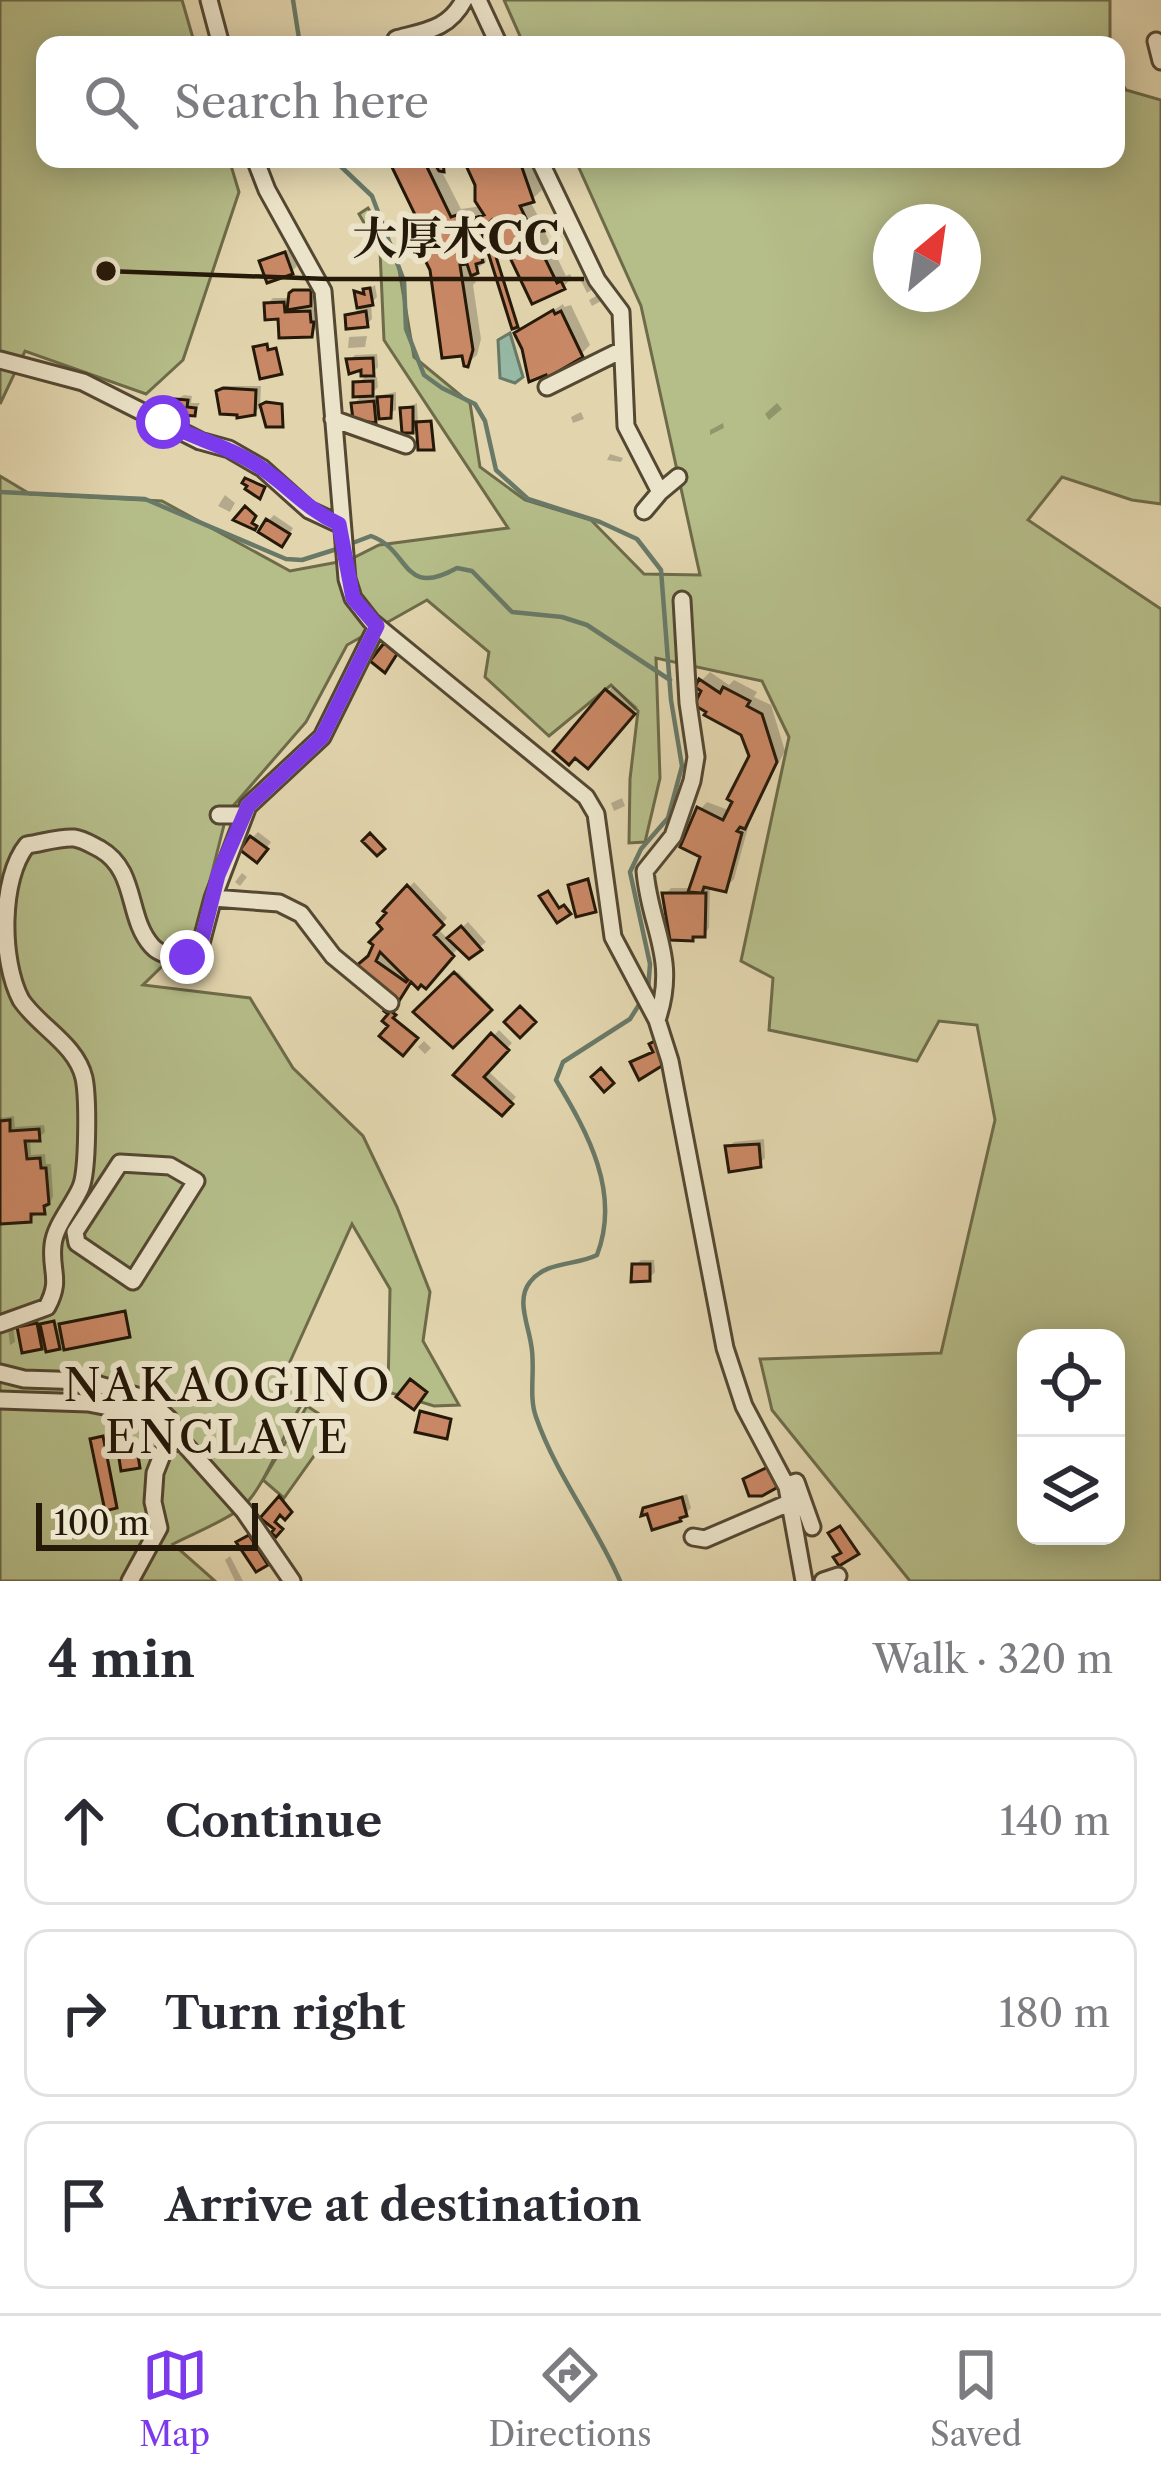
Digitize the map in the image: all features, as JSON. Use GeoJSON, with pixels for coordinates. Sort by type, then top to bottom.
{"type":"FeatureCollection","features":[{"type":"Feature","properties":{"kind":"street"},"geometry":{"type":"LineString","coordinates":[[209,0],[219,36]]}},
{"type":"Feature","properties":{"kind":"street"},"geometry":{"type":"LineString","coordinates":[[407,36],[445,26],[464,0]]}},
{"type":"Feature","properties":{"kind":"street"},"geometry":{"type":"LineString","coordinates":[[478,0],[495,36]]}},
{"type":"Feature","properties":{"kind":"street"},"geometry":{"type":"LineString","coordinates":[[1156,41],[1161,61]]}},
{"type":"Feature","properties":{"kind":"street"},"geometry":{"type":"LineString","coordinates":[[258,168],[323,291],[340,527],[353,598],[377,626],[586,797],[596,814],[613,937],[653,1014],[670,1061],[725,1348],[744,1406],[789,1493],[804,1581]]}},
{"type":"Feature","properties":{"kind":"street"},"geometry":{"type":"LineString","coordinates":[[543,168],[597,280],[622,312],[622,437],[652,497],[677,477]]}},
{"type":"Feature","properties":{"kind":"street"},"geometry":{"type":"LineString","coordinates":[[547,387],[622,350]]}},
{"type":"Feature","properties":{"kind":"street"},"geometry":{"type":"LineString","coordinates":[[0,360],[82,382],[200,441],[229,449],[262,468],[309,510],[340,527]]}},
{"type":"Feature","properties":{"kind":"street"},"geometry":{"type":"LineString","coordinates":[[333,419],[406,446]]}},
{"type":"Feature","properties":{"kind":"street"},"geometry":{"type":"LineString","coordinates":[[653,1014],[668,989],[663,945],[644,871],[673,836],[696,757],[682,600]]}},
{"type":"Feature","properties":{"kind":"street"},"geometry":{"type":"LineString","coordinates":[[0,1324],[47,1306],[58,1288],[53,1243],[82,1204],[120,1163],[170,1166],[196,1181],[133,1281],[77,1243],[76,1232],[82,1204],[84,1183],[85,1081],[71,1053],[19,998],[8,971],[1,932],[8,870],[27,845],[75,838],[88,842],[110,855],[125,875],[152,947],[165,955],[187,957],[200,947],[248,806],[322,737],[377,626]]}},
{"type":"Feature","properties":{"kind":"street"},"geometry":{"type":"LineString","coordinates":[[219,814],[244,815]]}},
{"type":"Feature","properties":{"kind":"street"},"geometry":{"type":"LineString","coordinates":[[213,898],[279,903],[301,914],[333,956],[390,1003]]}},
{"type":"Feature","properties":{"kind":"street"},"geometry":{"type":"LineString","coordinates":[[0,1373],[24,1379],[86,1381],[147,1399],[244,1511],[292,1581]]}},
{"type":"Feature","properties":{"kind":"street"},"geometry":{"type":"LineString","coordinates":[[0,1400],[88,1403],[169,1419]]}},
{"type":"Feature","properties":{"kind":"street"},"geometry":{"type":"LineString","coordinates":[[130,1581],[159,1528],[153,1502],[155,1473],[164,1450],[178,1437]]}},
{"type":"Feature","properties":{"kind":"street"},"geometry":{"type":"LineString","coordinates":[[164,1450],[182,1451],[198,1459]]}},
{"type":"Feature","properties":{"kind":"street"},"geometry":{"type":"LineString","coordinates":[[693,1537],[705,1539],[789,1493],[796,1482],[812,1527]]}},
{"type":"Feature","properties":{"kind":"shaded area"},"geometry":{"type":"Polygon","coordinates":[[[0,0],[182,0],[192,36],[36,36],[36,168],[232,168],[239,192],[183,360],[146,394],[25,351],[0,404],[0,0]]]}},
{"type":"Feature","properties":{"kind":"shaded area"},"geometry":{"type":"Polygon","coordinates":[[[504,0],[1110,0],[1110,36],[520,36],[504,0]]]}},
{"type":"Feature","properties":{"kind":"shaded area"},"geometry":{"type":"Polygon","coordinates":[[[1125,88],[1161,100],[1161,504],[1132,500],[1062,477],[1028,520],[1161,609],[1161,1581],[910,1581],[772,1410],[760,1359],[941,1353],[995,1120],[977,1025],[939,1021],[917,1061],[769,1030],[773,978],[741,961],[789,737],[762,681],[656,658],[660,778],[645,842],[629,843],[638,711],[611,685],[549,736],[485,677],[489,652],[427,600],[347,645],[306,722],[227,813],[197,932],[143,985],[250,998],[293,1068],[363,1136],[430,1292],[423,1341],[459,1405],[434,1406],[388,1392],[390,1289],[352,1224],[284,1375],[307,1396],[267,1472],[240,1509],[173,1544],[215,1581],[0,1581],[0,476],[30,494],[162,501],[290,571],[349,560],[379,545],[508,528],[384,340],[380,251],[359,214],[368,208],[396,252],[414,357],[470,403],[480,467],[525,500],[591,520],[644,574],[700,575],[641,306],[579,168],[1125,168],[1125,88]]]}},
{"type":"Feature","properties":{"kind":"shaded area"},"geometry":{"type":"Polygon","coordinates":[[[510,333],[523,377],[515,383],[500,378],[498,340],[510,333]]]}},
{"type":"Feature","properties":{"kind":"shaded area"},"geometry":{"type":"Polygon","coordinates":[[[307,1406],[336,1425],[284,1498],[263,1480],[307,1406]]]}},
{"type":"Feature","properties":{"kind":"building"},"geometry":{"type":"Polygon","coordinates":[[[392,168],[427,168],[451,217],[466,212],[472,217],[483,262],[476,264],[478,273],[471,276],[467,264],[460,265],[473,350],[468,367],[462,356],[442,358],[430,270],[421,252],[422,229],[392,168]]]}},
{"type":"Feature","properties":{"kind":"building"},"geometry":{"type":"Polygon","coordinates":[[[467,168],[522,168],[534,202],[520,206],[530,227],[540,222],[544,231],[532,232],[557,283],[561,281],[565,289],[532,304],[492,220],[480,231],[475,225],[474,218],[484,215],[475,201],[475,185],[467,168]]]}},
{"type":"Feature","properties":{"kind":"building"},"geometry":{"type":"Polygon","coordinates":[[[487,228],[518,327],[512,329],[482,233],[487,228]]]}},
{"type":"Feature","properties":{"kind":"building"},"geometry":{"type":"Polygon","coordinates":[[[285,252],[293,274],[267,283],[259,261],[285,252]]]}},
{"type":"Feature","properties":{"kind":"building"},"geometry":{"type":"Polygon","coordinates":[[[370,288],[373,305],[357,308],[354,291],[364,294],[363,289],[370,288]]]}},
{"type":"Feature","properties":{"kind":"building"},"geometry":{"type":"Polygon","coordinates":[[[293,290],[311,290],[311,306],[287,310],[293,290]]]}},
{"type":"Feature","properties":{"kind":"building"},"geometry":{"type":"Polygon","coordinates":[[[284,302],[285,312],[310,311],[312,337],[279,338],[278,319],[265,320],[264,303],[284,302]]]}},
{"type":"Feature","properties":{"kind":"building"},"geometry":{"type":"Polygon","coordinates":[[[553,310],[555,314],[561,311],[583,357],[547,378],[529,382],[514,333],[553,310]]]}},
{"type":"Feature","properties":{"kind":"building"},"geometry":{"type":"Polygon","coordinates":[[[366,311],[368,327],[346,329],[345,315],[366,311]]]}},
{"type":"Feature","properties":{"kind":"building"},"geometry":{"type":"Polygon","coordinates":[[[267,344],[268,350],[276,348],[282,374],[260,379],[253,347],[267,344]]]}},
{"type":"Feature","properties":{"kind":"building"},"geometry":{"type":"Polygon","coordinates":[[[373,358],[374,376],[361,376],[361,370],[349,374],[346,359],[373,358]]]}},
{"type":"Feature","properties":{"kind":"building"},"geometry":{"type":"Polygon","coordinates":[[[373,381],[373,396],[353,397],[353,382],[373,381]]]}},
{"type":"Feature","properties":{"kind":"building"},"geometry":{"type":"Polygon","coordinates":[[[256,390],[255,415],[220,414],[216,391],[256,390]]]}},
{"type":"Feature","properties":{"kind":"building"},"geometry":{"type":"Polygon","coordinates":[[[392,396],[391,418],[379,419],[377,397],[392,396]]]}},
{"type":"Feature","properties":{"kind":"building"},"geometry":{"type":"Polygon","coordinates":[[[175,399],[188,400],[187,407],[196,408],[195,416],[164,414],[165,403],[175,404],[175,399]]]}},
{"type":"Feature","properties":{"kind":"building"},"geometry":{"type":"Polygon","coordinates":[[[374,401],[376,423],[353,420],[351,403],[374,401]]]}},
{"type":"Feature","properties":{"kind":"building"},"geometry":{"type":"Polygon","coordinates":[[[282,404],[283,427],[266,427],[260,405],[282,404]]]}},
{"type":"Feature","properties":{"kind":"building"},"geometry":{"type":"Polygon","coordinates":[[[413,407],[413,433],[402,433],[400,408],[413,407]]]}},
{"type":"Feature","properties":{"kind":"building"},"geometry":{"type":"Polygon","coordinates":[[[431,421],[434,450],[418,450],[416,422],[431,421]]]}},
{"type":"Feature","properties":{"kind":"building"},"geometry":{"type":"Polygon","coordinates":[[[245,478],[265,487],[260,499],[245,489],[245,478]]]}},
{"type":"Feature","properties":{"kind":"building"},"geometry":{"type":"Polygon","coordinates":[[[245,506],[256,516],[255,530],[233,520],[245,506]]]}},
{"type":"Feature","properties":{"kind":"building"},"geometry":{"type":"Polygon","coordinates":[[[266,519],[290,534],[282,547],[258,532],[266,519]]]}},
{"type":"Feature","properties":{"kind":"building"},"geometry":{"type":"Polygon","coordinates":[[[384,643],[397,654],[385,673],[370,661],[384,643]]]}},
{"type":"Feature","properties":{"kind":"building"},"geometry":{"type":"Polygon","coordinates":[[[699,679],[720,693],[723,687],[750,701],[747,706],[762,714],[777,762],[745,829],[737,831],[742,833],[726,892],[704,887],[702,893],[688,892],[700,857],[680,847],[697,807],[723,820],[732,802],[727,799],[749,756],[741,735],[694,705],[701,691],[695,687],[699,679]]]}},
{"type":"Feature","properties":{"kind":"building"},"geometry":{"type":"Polygon","coordinates":[[[605,689],[635,714],[588,769],[575,758],[569,765],[553,751],[605,689]]]}},
{"type":"Feature","properties":{"kind":"building"},"geometry":{"type":"Polygon","coordinates":[[[370,833],[385,849],[377,856],[362,841],[370,833]]]}},
{"type":"Feature","properties":{"kind":"building"},"geometry":{"type":"Polygon","coordinates":[[[250,836],[268,849],[257,863],[240,850],[250,836]]]}},
{"type":"Feature","properties":{"kind":"building"},"geometry":{"type":"Polygon","coordinates":[[[588,879],[596,912],[576,917],[568,885],[588,879]]]}},
{"type":"Feature","properties":{"kind":"building"},"geometry":{"type":"Polygon","coordinates":[[[407,885],[444,925],[434,935],[454,956],[426,989],[411,982],[399,1001],[356,966],[368,956],[373,945],[369,942],[382,929],[377,923],[407,885]],[[380,952],[376,961],[408,980],[380,952]]]}},
{"type":"Feature","properties":{"kind":"building"},"geometry":{"type":"Polygon","coordinates":[[[548,891],[559,908],[564,905],[571,914],[557,923],[539,896],[548,891]]]}},
{"type":"Feature","properties":{"kind":"building"},"geometry":{"type":"Polygon","coordinates":[[[662,893],[706,893],[705,937],[670,940],[662,893]]]}},
{"type":"Feature","properties":{"kind":"building"},"geometry":{"type":"Polygon","coordinates":[[[461,926],[482,950],[469,959],[447,938],[461,926]]]}},
{"type":"Feature","properties":{"kind":"building"},"geometry":{"type":"Polygon","coordinates":[[[454,972],[492,1010],[453,1048],[413,1012],[454,972]]]}},
{"type":"Feature","properties":{"kind":"building"},"geometry":{"type":"Polygon","coordinates":[[[520,1006],[536,1022],[520,1038],[504,1022],[520,1006]]]}},
{"type":"Feature","properties":{"kind":"building"},"geometry":{"type":"Polygon","coordinates":[[[387,1008],[418,1038],[403,1056],[379,1036],[388,1026],[382,1021],[387,1008]]]}},
{"type":"Feature","properties":{"kind":"building"},"geometry":{"type":"Polygon","coordinates":[[[491,1033],[509,1050],[484,1077],[513,1104],[502,1116],[453,1075],[491,1033]]]}},
{"type":"Feature","properties":{"kind":"building"},"geometry":{"type":"Polygon","coordinates":[[[655,1041],[665,1064],[639,1080],[630,1062],[653,1052],[649,1044],[655,1041]]]}},
{"type":"Feature","properties":{"kind":"building"},"geometry":{"type":"Polygon","coordinates":[[[601,1068],[614,1083],[604,1092],[591,1077],[601,1068]]]}},
{"type":"Feature","properties":{"kind":"building"},"geometry":{"type":"Polygon","coordinates":[[[10,1120],[10,1131],[39,1129],[40,1141],[25,1141],[27,1159],[40,1158],[41,1168],[46,1168],[49,1204],[44,1206],[45,1214],[31,1214],[31,1222],[0,1224],[0,1121],[10,1120]]]}},
{"type":"Feature","properties":{"kind":"building"},"geometry":{"type":"Polygon","coordinates":[[[759,1144],[761,1167],[729,1172],[725,1146],[759,1144]]]}},
{"type":"Feature","properties":{"kind":"building"},"geometry":{"type":"Polygon","coordinates":[[[632,1264],[650,1264],[650,1281],[631,1282],[632,1264]]]}},
{"type":"Feature","properties":{"kind":"building"},"geometry":{"type":"Polygon","coordinates":[[[125,1311],[130,1337],[64,1350],[59,1324],[125,1311]]]}},
{"type":"Feature","properties":{"kind":"building"},"geometry":{"type":"Polygon","coordinates":[[[54,1321],[60,1349],[46,1352],[40,1324],[54,1321]]]}},
{"type":"Feature","properties":{"kind":"building"},"geometry":{"type":"Polygon","coordinates":[[[37,1323],[42,1349],[22,1353],[17,1327],[37,1323]]]}},
{"type":"Feature","properties":{"kind":"building"},"geometry":{"type":"Polygon","coordinates":[[[410,1379],[427,1392],[414,1410],[396,1397],[410,1379]]]}},
{"type":"Feature","properties":{"kind":"building"},"geometry":{"type":"Polygon","coordinates":[[[420,1411],[451,1419],[447,1439],[415,1432],[420,1411]]]}},
{"type":"Feature","properties":{"kind":"building"},"geometry":{"type":"Polygon","coordinates":[[[103,1436],[117,1508],[105,1511],[90,1439],[103,1436]]]}},
{"type":"Feature","properties":{"kind":"building"},"geometry":{"type":"Polygon","coordinates":[[[137,1449],[140,1468],[121,1471],[118,1452],[137,1449]]]}},
{"type":"Feature","properties":{"kind":"building"},"geometry":{"type":"Polygon","coordinates":[[[770,1466],[778,1487],[762,1496],[749,1496],[743,1479],[770,1466]]]}},
{"type":"Feature","properties":{"kind":"building"},"geometry":{"type":"Polygon","coordinates":[[[279,1496],[292,1512],[275,1522],[283,1529],[276,1537],[271,1533],[274,1529],[260,1518],[279,1496]]]}},
{"type":"Feature","properties":{"kind":"building"},"geometry":{"type":"Polygon","coordinates":[[[682,1497],[687,1516],[681,1521],[652,1530],[647,1514],[641,1516],[643,1508],[682,1497]]]}},
{"type":"Feature","properties":{"kind":"building"},"geometry":{"type":"Polygon","coordinates":[[[840,1526],[859,1554],[839,1566],[833,1557],[841,1553],[828,1533],[840,1526]]]}},
{"type":"Feature","properties":{"kind":"building"},"geometry":{"type":"Polygon","coordinates":[[[249,1535],[268,1565],[256,1572],[236,1542],[249,1535]]]}},
{"type":"Feature","properties":{"kind":"waterway"},"geometry":{"type":"LineString","coordinates":[[293,0],[299,36]]}},
{"type":"Feature","properties":{"kind":"waterway"},"geometry":{"type":"LineString","coordinates":[[342,168],[372,196],[404,281],[406,329],[424,375],[475,404],[485,421],[496,470],[528,499],[637,539],[661,570],[671,700],[682,766],[668,818],[641,849],[630,872],[650,964],[648,990]]}},
{"type":"Feature","properties":{"kind":"waterway"},"geometry":{"type":"LineString","coordinates":[[0,492],[145,499],[286,559],[302,560],[340,548]]}},
{"type":"Feature","properties":{"kind":"waterway"},"geometry":{"type":"LineString","coordinates":[[350,544],[371,536],[408,569],[426,578],[457,568],[472,571],[512,612],[562,617],[587,625],[670,680]]}},
{"type":"Feature","properties":{"kind":"waterway"},"geometry":{"type":"LineString","coordinates":[[620,1581],[536,1417],[523,1304],[526,1289],[537,1275],[597,1255],[605,1209],[598,1164],[556,1080],[563,1062],[630,1019],[642,1000]]}},
{"type":"Feature","properties":{"kind":"place","name":"大厚木CC"},"geometry":{"type":"Point","coordinates":[106,271]}},
{"type":"Feature","properties":{"kind":"district","name":"NAKAOGINO ENCLAVE"},"geometry":{"type":"Point","coordinates":[228,1411]}},
{"type":"Feature","properties":{"kind":"route"},"geometry":{"type":"LineString","coordinates":[[163,422],[262,468],[309,510],[339,524],[353,598],[377,626],[322,737],[248,806],[218,875],[200,947],[187,957]]}}]}
